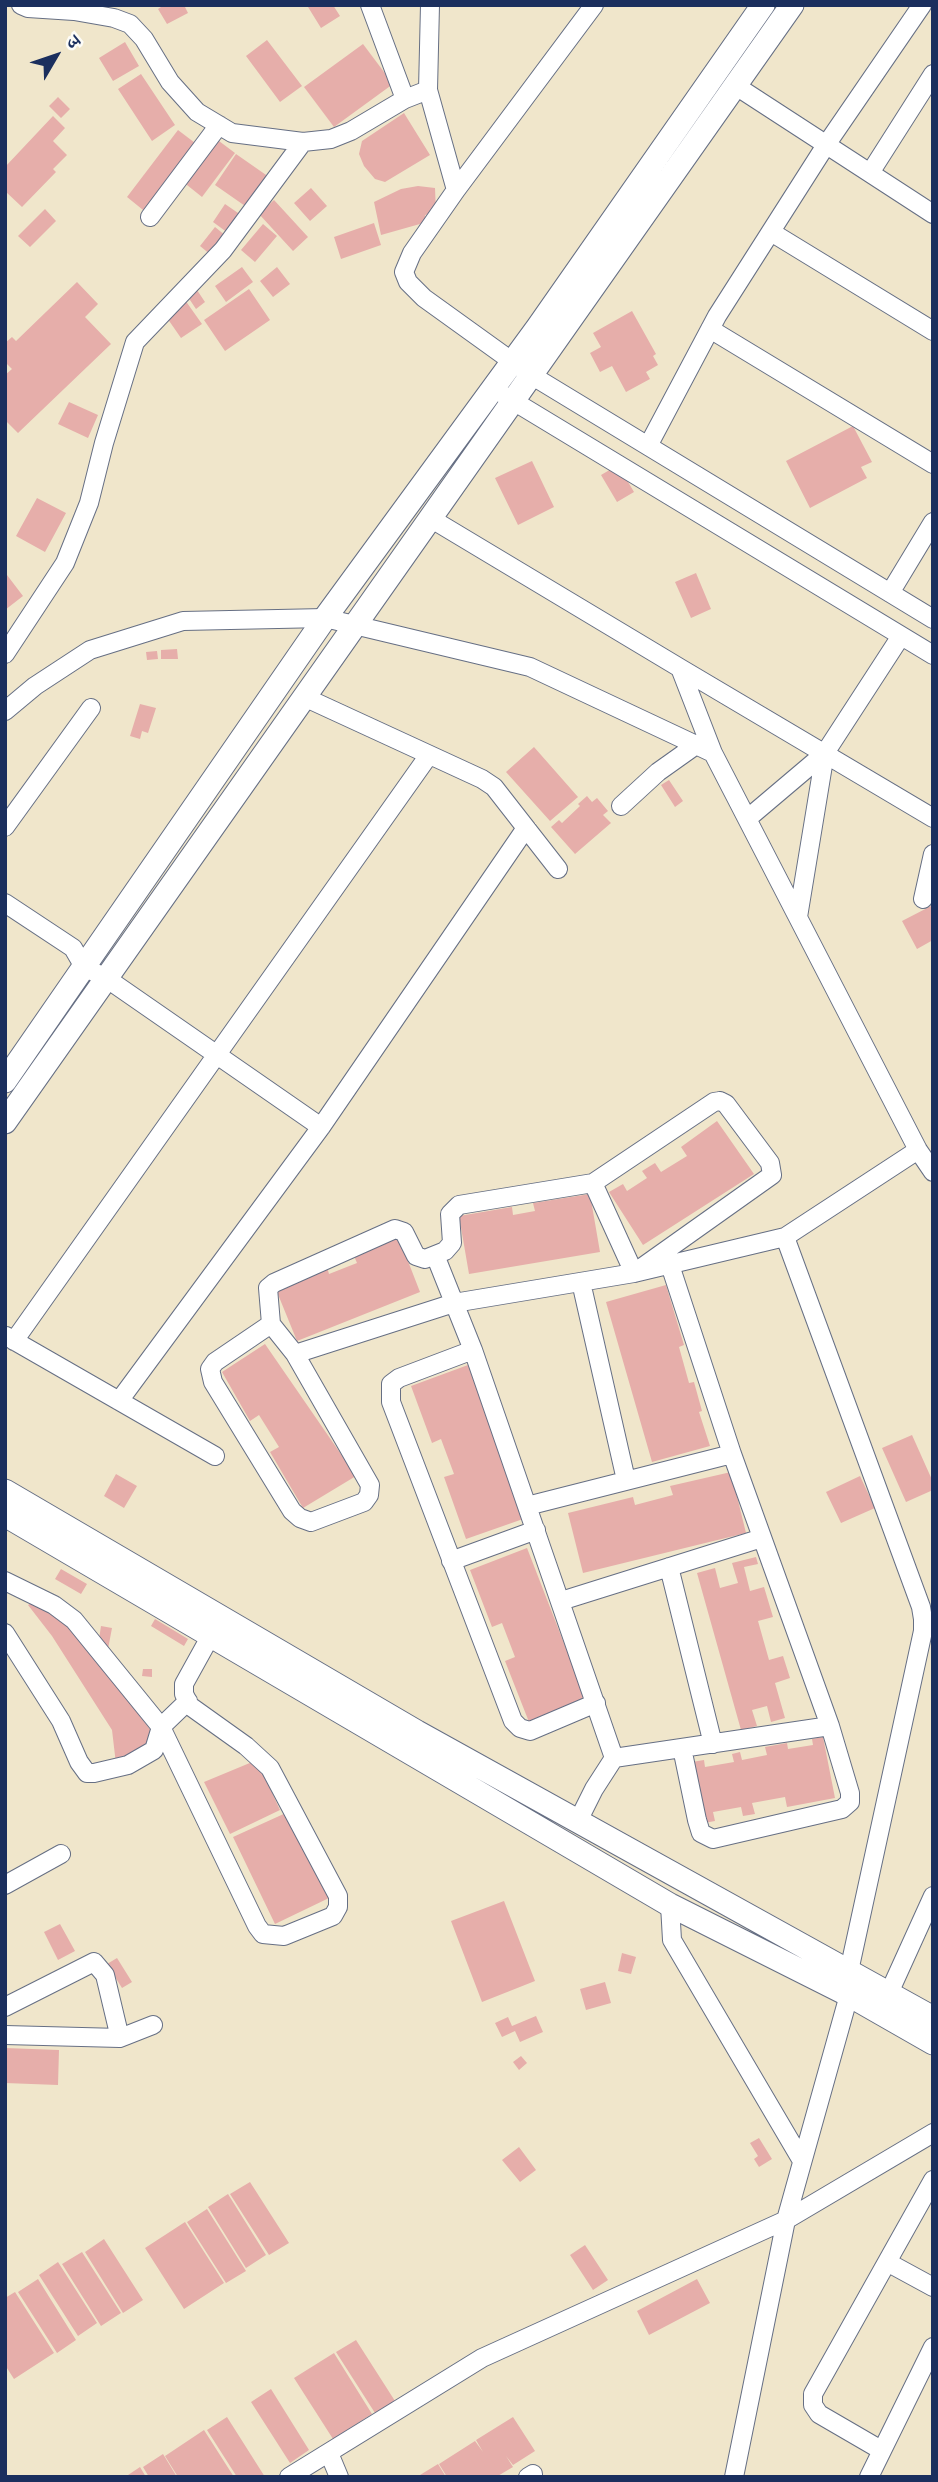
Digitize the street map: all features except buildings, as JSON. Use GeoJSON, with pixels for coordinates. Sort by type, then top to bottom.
{"type":"FeatureCollection","features":[{"type":"Feature","properties":{"kind":"street"},"geometry":{"type":"LineString","coordinates":[[21,5],[28,8],[74,11],[114,18],[130,24],[144,39],[170,82],[197,112],[232,133],[303,142],[331,139],[351,131],[405,99],[428,90]]}},
{"type":"Feature","properties":{"kind":"street"},"geometry":{"type":"LineString","coordinates":[[370,5],[405,99]]}},
{"type":"Feature","properties":{"kind":"street"},"geometry":{"type":"LineString","coordinates":[[430,5],[428,90],[456,190]]}},
{"type":"Feature","properties":{"kind":"street"},"geometry":{"type":"LineString","coordinates":[[594,5],[412,253],[404,272],[408,282],[424,298],[522,368],[933,619]]}},
{"type":"Feature","properties":{"kind":"street"},"geometry":{"type":"LineString","coordinates":[[5,1081],[325,618],[503,395],[763,5]]}},
{"type":"Feature","properties":{"kind":"street"},"geometry":{"type":"LineString","coordinates":[[522,368],[736,86],[792,5]]}},
{"type":"Feature","properties":{"kind":"street"},"geometry":{"type":"LineString","coordinates":[[648,446],[710,329],[826,145],[922,5]]}},
{"type":"Feature","properties":{"kind":"street"},"geometry":{"type":"LineString","coordinates":[[870,173],[933,74]]}},
{"type":"Feature","properties":{"kind":"street"},"geometry":{"type":"LineString","coordinates":[[736,86],[933,214]]}},
{"type":"Feature","properties":{"kind":"street"},"geometry":{"type":"LineString","coordinates":[[150,218],[219,125]]}},
{"type":"Feature","properties":{"kind":"street"},"geometry":{"type":"LineString","coordinates":[[5,654],[65,563],[89,503],[103,443],[135,342],[223,250],[303,142]]}},
{"type":"Feature","properties":{"kind":"street"},"geometry":{"type":"LineString","coordinates":[[771,232],[933,331]]}},
{"type":"Feature","properties":{"kind":"street"},"geometry":{"type":"LineString","coordinates":[[710,329],[933,464]]}},
{"type":"Feature","properties":{"kind":"street"},"geometry":{"type":"LineString","coordinates":[[5,1122],[430,518],[503,395]]}},
{"type":"Feature","properties":{"kind":"street"},"geometry":{"type":"LineString","coordinates":[[503,395],[933,655]]}},
{"type":"Feature","properties":{"kind":"street"},"geometry":{"type":"LineString","coordinates":[[430,518],[933,818]]}},
{"type":"Feature","properties":{"kind":"street"},"geometry":{"type":"LineString","coordinates":[[890,593],[933,522]]}},
{"type":"Feature","properties":{"kind":"street"},"geometry":{"type":"LineString","coordinates":[[5,711],[35,686],[90,650],[183,621],[325,618],[530,667],[713,753]]}},
{"type":"Feature","properties":{"kind":"street"},"geometry":{"type":"LineString","coordinates":[[747,819],[825,753],[901,635]]}},
{"type":"Feature","properties":{"kind":"street"},"geometry":{"type":"LineString","coordinates":[[680,668],[713,753],[918,1150],[933,1172]]}},
{"type":"Feature","properties":{"kind":"street"},"geometry":{"type":"LineString","coordinates":[[304,696],[494,787],[558,869]]}},
{"type":"Feature","properties":{"kind":"street"},"geometry":{"type":"LineString","coordinates":[[5,827],[90,708]]}},
{"type":"Feature","properties":{"kind":"street"},"geometry":{"type":"LineString","coordinates":[[621,806],[658,772],[696,745]]}},
{"type":"Feature","properties":{"kind":"street"},"geometry":{"type":"LineString","coordinates":[[797,917],[825,753]]}},
{"type":"Feature","properties":{"kind":"street"},"geometry":{"type":"LineString","coordinates":[[215,1456],[10,1338],[218,1053],[429,755]]}},
{"type":"Feature","properties":{"kind":"street"},"geometry":{"type":"LineString","coordinates":[[118,1401],[321,1127],[526,828]]}},
{"type":"Feature","properties":{"kind":"street"},"geometry":{"type":"LineString","coordinates":[[923,899],[933,854]]}},
{"type":"Feature","properties":{"kind":"street"},"geometry":{"type":"LineString","coordinates":[[5,903],[73,948],[84,967],[106,978],[218,1053],[321,1127]]}},
{"type":"Feature","properties":{"kind":"street"},"geometry":{"type":"LineString","coordinates":[[271,1324],[215,1362],[210,1369],[214,1382],[292,1511],[311,1522],[364,1502],[369,1495],[370,1485],[296,1354],[271,1324],[267,1294],[268,1288],[274,1283],[396,1229],[404,1232],[415,1256],[425,1259],[445,1251],[452,1243],[450,1214],[459,1205],[593,1183],[714,1102],[726,1104],[770,1163],[772,1175],[634,1273]]}},
{"type":"Feature","properties":{"kind":"street"},"geometry":{"type":"LineString","coordinates":[[296,1354],[454,1303],[634,1273],[785,1237],[918,1150]]}},
{"type":"Feature","properties":{"kind":"street"},"geometry":{"type":"LineString","coordinates":[[593,1183],[634,1273]]}},
{"type":"Feature","properties":{"kind":"street"},"geometry":{"type":"LineString","coordinates":[[785,1237],[921,1607],[923,1619],[923,1632],[849,1971]]}},
{"type":"Feature","properties":{"kind":"street"},"geometry":{"type":"LineString","coordinates":[[435,1255],[473,1350],[614,1758]]}},
{"type":"Feature","properties":{"kind":"street"},"geometry":{"type":"LineString","coordinates":[[670,1265],[732,1454],[830,1727],[850,1793],[850,1802],[842,1809],[713,1839],[701,1833],[682,1748]]}},
{"type":"Feature","properties":{"kind":"street"},"geometry":{"type":"LineString","coordinates":[[581,1282],[626,1480]]}},
{"type":"Feature","properties":{"kind":"street"},"geometry":{"type":"LineString","coordinates":[[473,1350],[399,1378],[391,1384],[391,1402],[513,1721],[520,1728],[530,1731],[596,1703]]}},
{"type":"Feature","properties":{"kind":"street"},"geometry":{"type":"LineString","coordinates":[[527,1506],[732,1454]]}},
{"type":"Feature","properties":{"kind":"street"},"geometry":{"type":"LineString","coordinates":[[5,1491],[216,1627],[670,1905],[849,1995],[933,2018]]}},
{"type":"Feature","properties":{"kind":"street"},"geometry":{"type":"LineString","coordinates":[[5,1515],[417,1732],[849,1971],[933,2043]]}},
{"type":"Feature","properties":{"kind":"street"},"geometry":{"type":"LineString","coordinates":[[451,1561],[536,1530]]}},
{"type":"Feature","properties":{"kind":"street"},"geometry":{"type":"LineString","coordinates":[[561,1601],[762,1538]]}},
{"type":"Feature","properties":{"kind":"street"},"geometry":{"type":"LineString","coordinates":[[669,1567],[713,1744]]}},
{"type":"Feature","properties":{"kind":"street"},"geometry":{"type":"LineString","coordinates":[[7,1585],[54,1605],[74,1620],[161,1727],[257,1926],[263,1934],[284,1936],[333,1916],[338,1907],[335,1888],[270,1768],[246,1746],[205,1718],[188,1702],[184,1694],[184,1684],[216,1627]]}},
{"type":"Feature","properties":{"kind":"street"},"geometry":{"type":"LineString","coordinates":[[5,1633],[61,1721],[79,1762],[87,1773],[128,1765],[154,1750],[161,1727],[188,1702]]}},
{"type":"Feature","properties":{"kind":"street"},"geometry":{"type":"LineString","coordinates":[[578,1821],[594,1788],[614,1758],[830,1727]]}},
{"type":"Feature","properties":{"kind":"street"},"geometry":{"type":"LineString","coordinates":[[5,1885],[61,1854]]}},
{"type":"Feature","properties":{"kind":"street"},"geometry":{"type":"LineString","coordinates":[[884,2003],[933,1896]]}},
{"type":"Feature","properties":{"kind":"street"},"geometry":{"type":"LineString","coordinates":[[670,1905],[672,1940],[802,2161]]}},
{"type":"Feature","properties":{"kind":"street"},"geometry":{"type":"LineString","coordinates":[[5,2007],[94,1962],[105,1975],[121,2038]]}},
{"type":"Feature","properties":{"kind":"street"},"geometry":{"type":"LineString","coordinates":[[734,2477],[786,2220],[849,1995]]}},
{"type":"Feature","properties":{"kind":"street"},"geometry":{"type":"LineString","coordinates":[[5,2035],[121,2038],[153,2025]]}},
{"type":"Feature","properties":{"kind":"street"},"geometry":{"type":"LineString","coordinates":[[289,2477],[482,2358],[786,2220],[933,2133]]}},
{"type":"Feature","properties":{"kind":"street"},"geometry":{"type":"LineString","coordinates":[[881,2451],[820,2414],[813,2405],[813,2394],[933,2180]]}},
{"type":"Feature","properties":{"kind":"street"},"geometry":{"type":"LineString","coordinates":[[887,2262],[933,2287]]}},
{"type":"Feature","properties":{"kind":"street"},"geometry":{"type":"LineString","coordinates":[[869,2477],[933,2347]]}},
{"type":"Feature","properties":{"kind":"street"},"geometry":{"type":"LineString","coordinates":[[329,2453],[339,2477]]}}]}
